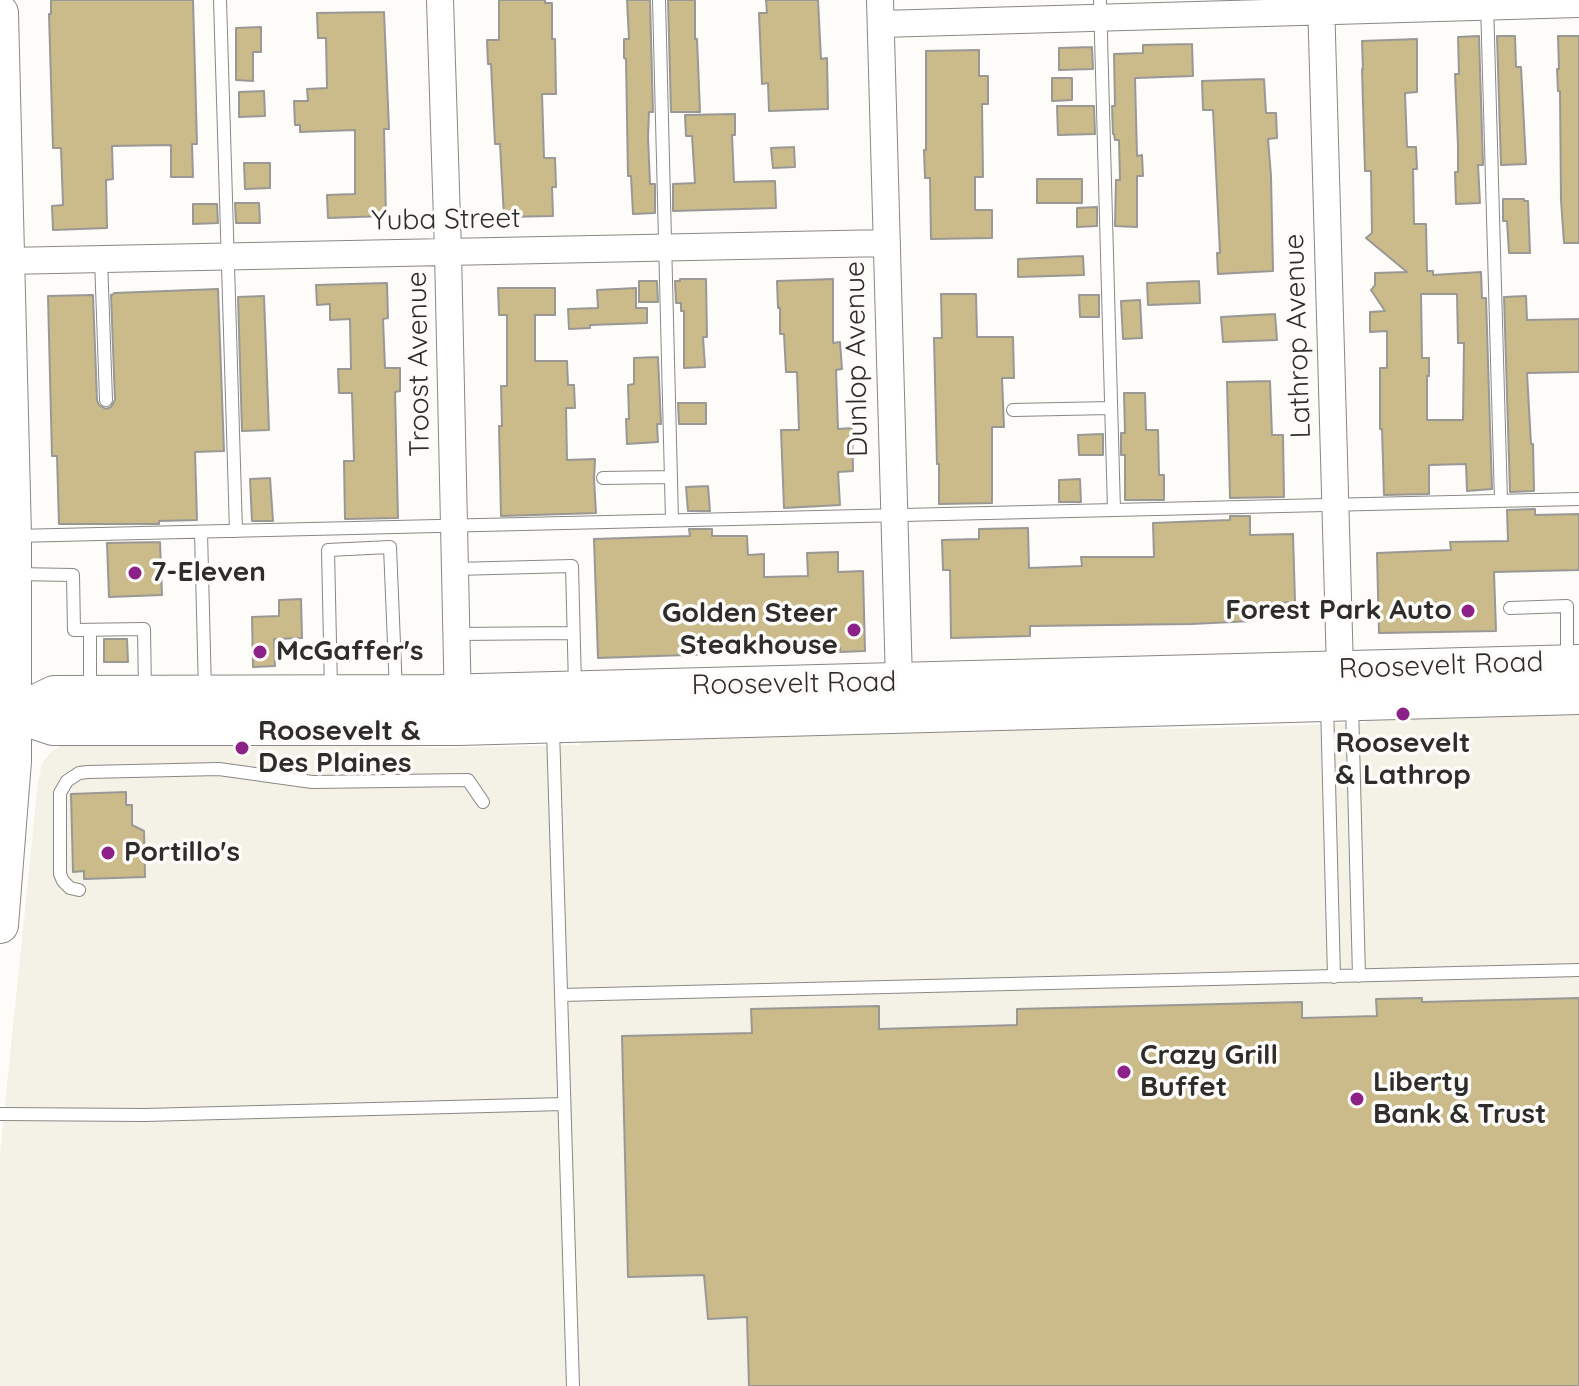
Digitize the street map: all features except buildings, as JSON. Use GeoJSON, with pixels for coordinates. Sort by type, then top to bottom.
{"type":"FeatureCollection","features":[{"type":"Feature","properties":{"kind":"main road"},"geometry":{"type":"LineString","coordinates":[[0,13],[13,536],[6,714],[13,761],[4,833],[0,925]]}},
{"type":"Feature","properties":{"kind":"main road","name":"Roosevelt Road"},"geometry":{"type":"LineString","coordinates":[[6,714],[53,727],[90,710],[564,707],[913,714],[1340,688],[1571,680]]}},
{"type":"Feature","properties":{"kind":"main road","name":"Roosevelt Road"},"geometry":{"type":"LineString","coordinates":[[564,707],[899,681],[1340,688]]}},
{"type":"Feature","properties":{"kind":"street","name":"Troost Avenue"},"geometry":{"type":"LineString","coordinates":[[440,0],[458,710]]}},
{"type":"Feature","properties":{"kind":"street"},"geometry":{"type":"LineString","coordinates":[[880,12],[1579,4]]}},
{"type":"Feature","properties":{"kind":"street","name":"Lathrop Avenue"},"geometry":{"type":"LineString","coordinates":[[1321,6],[1340,688]]}},
{"type":"Feature","properties":{"kind":"street","name":"Dunlop Avenue"},"geometry":{"type":"LineString","coordinates":[[880,12],[899,681],[913,714]]}},
{"type":"Feature","properties":{"kind":"street","name":"Yuba Street"},"geometry":{"type":"LineString","coordinates":[[6,261],[887,243]]}},
{"type":"Feature","properties":{"kind":"lane"},"geometry":{"type":"LineString","coordinates":[[220,0],[236,531]]}},
{"type":"Feature","properties":{"kind":"lane"},"geometry":{"type":"LineString","coordinates":[[659,0],[672,520]]}},
{"type":"Feature","properties":{"kind":"lane"},"geometry":{"type":"LineString","coordinates":[[1487,3],[1501,501]]}},
{"type":"Feature","properties":{"kind":"lane"},"geometry":{"type":"LineString","coordinates":[[1100,9],[1114,510]]}},
{"type":"Feature","properties":{"kind":"lane"},"geometry":{"type":"LineString","coordinates":[[101,259],[106,400]]}},
{"type":"Feature","properties":{"kind":"lane"},"geometry":{"type":"LineString","coordinates":[[1013,410],[1111,408]]}},
{"type":"Feature","properties":{"kind":"lane"},"geometry":{"type":"LineString","coordinates":[[603,478],[671,477]]}},
{"type":"Feature","properties":{"kind":"lane"},"geometry":{"type":"LineString","coordinates":[[13,536],[1579,499]]}},
{"type":"Feature","properties":{"kind":"lane"},"geometry":{"type":"LineString","coordinates":[[201,532],[205,710]]}},
{"type":"Feature","properties":{"kind":"lane"},"geometry":{"type":"LineString","coordinates":[[332,710],[328,550],[390,547],[396,710]]}},
{"type":"Feature","properties":{"kind":"lane"},"geometry":{"type":"LineString","coordinates":[[455,569],[572,566],[573,633],[564,707],[561,995],[573,1386]]}},
{"type":"Feature","properties":{"kind":"lane"},"geometry":{"type":"LineString","coordinates":[[13,574],[73,575],[74,630],[144,629],[145,710]]}},
{"type":"Feature","properties":{"kind":"lane"},"geometry":{"type":"LineString","coordinates":[[1510,608],[1573,606],[1571,680]]}},
{"type":"Feature","properties":{"kind":"lane"},"geometry":{"type":"LineString","coordinates":[[90,630],[90,710]]}},
{"type":"Feature","properties":{"kind":"lane"},"geometry":{"type":"LineString","coordinates":[[455,634],[573,633]]}},
{"type":"Feature","properties":{"kind":"lane"},"geometry":{"type":"LineString","coordinates":[[1340,688],[1359,976]]}},
{"type":"Feature","properties":{"kind":"lane"},"geometry":{"type":"LineString","coordinates":[[1334,977],[1340,688]]}},
{"type":"Feature","properties":{"kind":"lane"},"geometry":{"type":"LineString","coordinates":[[79,890],[70,888],[60,874],[60,793],[67,781],[79,773],[219,769],[312,782],[468,780],[483,802]]}},
{"type":"Feature","properties":{"kind":"lane"},"geometry":{"type":"LineString","coordinates":[[561,995],[1579,970]]}},
{"type":"Feature","properties":{"kind":"lane"},"geometry":{"type":"LineString","coordinates":[[0,1114],[145,1115],[564,1104]]}},
{"type":"Feature","properties":{"kind":"shaded area"},"geometry":{"type":"Polygon","coordinates":[[[1579,708],[1579,1386],[0,1386],[0,1154],[38,782],[42,763],[52,751],[64,744],[281,738],[437,748],[579,745],[586,738],[1018,723],[1175,729],[1365,723],[1369,718],[1579,708]]]}},
{"type":"Feature","properties":{"kind":"place","name":"7-Eleven"},"geometry":{"type":"Point","coordinates":[135,573]}},
{"type":"Feature","properties":{"kind":"place","name":"Forest Park Auto"},"geometry":{"type":"Point","coordinates":[1468,611]}},
{"type":"Feature","properties":{"kind":"place","name":"Golden Steer Steakhouse"},"geometry":{"type":"Point","coordinates":[854,630]}},
{"type":"Feature","properties":{"kind":"place","name":"McGaffer's"},"geometry":{"type":"Point","coordinates":[260,652]}},
{"type":"Feature","properties":{"kind":"place","name":"Roosevelt & Lathrop"},"geometry":{"type":"Point","coordinates":[1403,714]}},
{"type":"Feature","properties":{"kind":"place","name":"Roosevelt & Des Plaines"},"geometry":{"type":"Point","coordinates":[242,748]}},
{"type":"Feature","properties":{"kind":"place","name":"Portillo's"},"geometry":{"type":"Point","coordinates":[108,853]}},
{"type":"Feature","properties":{"kind":"place","name":"Crazy Grill Buffet"},"geometry":{"type":"Point","coordinates":[1124,1072]}},
{"type":"Feature","properties":{"kind":"place","name":"Liberty Bank & Trust"},"geometry":{"type":"Point","coordinates":[1357,1099]}}]}
